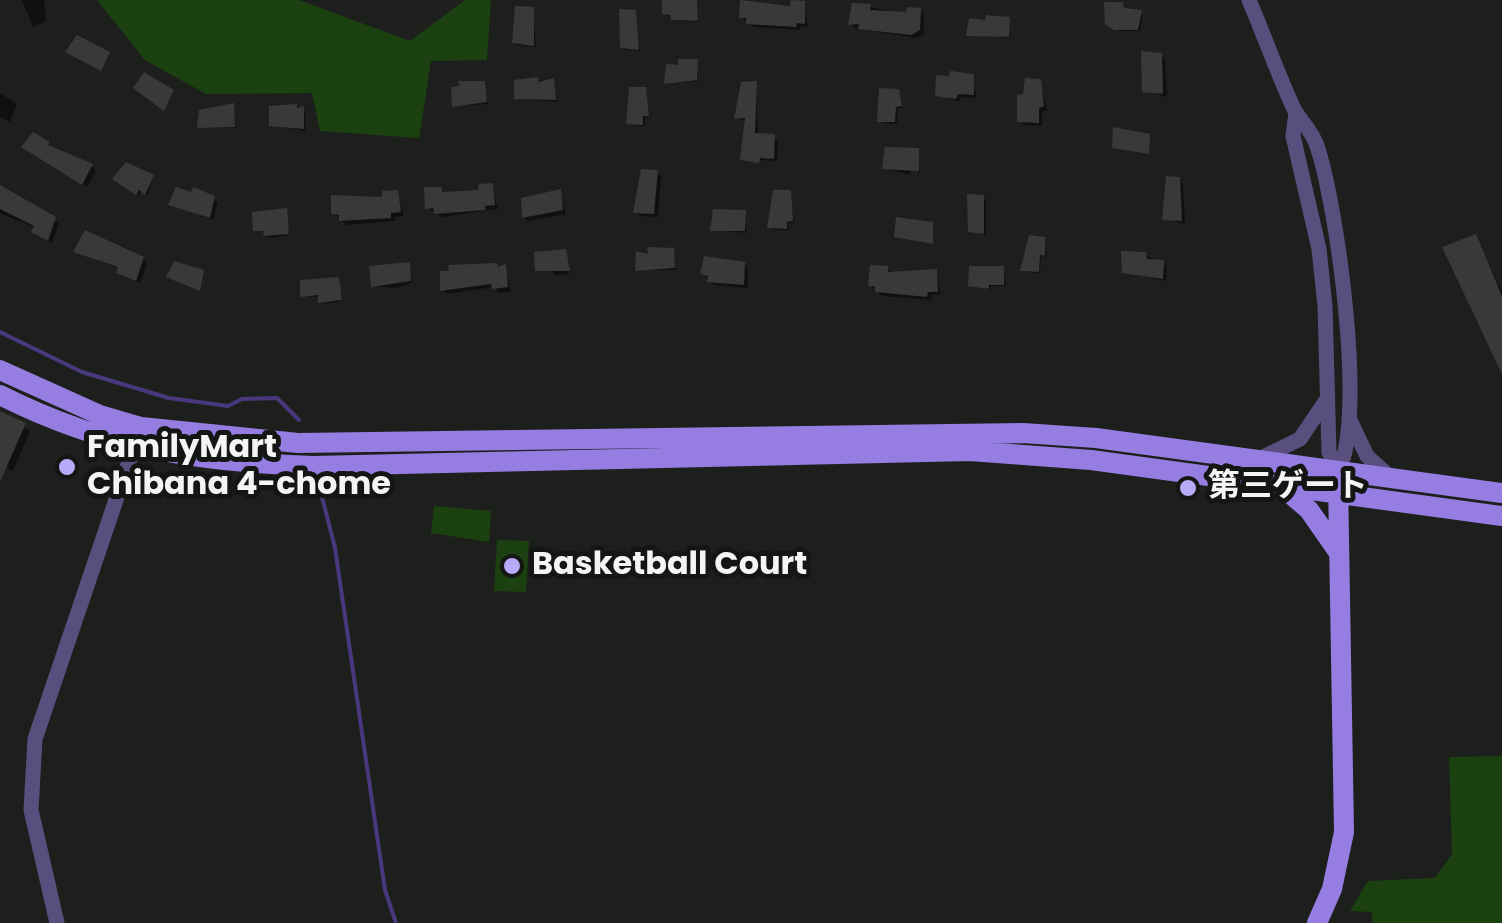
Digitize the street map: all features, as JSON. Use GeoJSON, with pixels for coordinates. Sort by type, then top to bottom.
{"type":"FeatureCollection","features":[{"type":"Feature","properties":{"kind":"main road"},"geometry":{"type":"LineString","coordinates":[[0,370],[100,415],[141,427],[298,443],[422,444],[966,431],[1096,438],[1253,462],[1502,516]]}},
{"type":"Feature","properties":{"kind":"main road"},"geometry":{"type":"LineString","coordinates":[[0,396],[133,448],[236,463],[313,466],[970,451],[1091,460],[1280,484],[1391,477],[1502,493]]}},
{"type":"Feature","properties":{"kind":"main road"},"geometry":{"type":"LineString","coordinates":[[1317,923],[1338,872],[1344,832],[1338,482]]}},
{"type":"Feature","properties":{"kind":"main road"},"geometry":{"type":"LineString","coordinates":[[1280,484],[1309,510],[1340,555]]}},
{"type":"Feature","properties":{"kind":"street"},"geometry":{"type":"LineString","coordinates":[[1249,0],[1294,108],[1311,130],[1319,150],[1341,244],[1348,454],[1338,482]]}},
{"type":"Feature","properties":{"kind":"street"},"geometry":{"type":"LineString","coordinates":[[1294,108],[1293,136],[1322,274],[1329,452],[1338,482]]}},
{"type":"Feature","properties":{"kind":"street"},"geometry":{"type":"LineString","coordinates":[[1253,462],[1300,439],[1328,399]]}},
{"type":"Feature","properties":{"kind":"street"},"geometry":{"type":"LineString","coordinates":[[1347,415],[1368,456],[1391,477]]}},
{"type":"Feature","properties":{"kind":"street"},"geometry":{"type":"LineString","coordinates":[[57,923],[30,810],[35,739],[141,427]]}},
{"type":"Feature","properties":{"kind":"green space"},"geometry":{"type":"Polygon","coordinates":[[[97,0],[299,0],[410,41],[465,0],[491,0],[487,60],[431,61],[419,138],[320,131],[312,93],[206,94],[145,60],[97,0]]]}},
{"type":"Feature","properties":{"kind":"green space"},"geometry":{"type":"Polygon","coordinates":[[[434,506],[491,511],[489,542],[431,533],[434,506]]]}},
{"type":"Feature","properties":{"kind":"green space","name":"Basketball Court"},"geometry":{"type":"Polygon","coordinates":[[[497,540],[529,541],[526,592],[494,591],[497,540]]]}},
{"type":"Feature","properties":{"kind":"green space"},"geometry":{"type":"Polygon","coordinates":[[[1502,756],[1502,923],[1372,923],[1372,912],[1350,911],[1368,881],[1435,878],[1452,854],[1449,757],[1502,756]]]}},
{"type":"Feature","properties":{"kind":"building"},"geometry":{"type":"Polygon","coordinates":[[[662,0],[697,0],[698,21],[671,20],[670,15],[662,14],[662,0]]]}},
{"type":"Feature","properties":{"kind":"building"},"geometry":{"type":"Polygon","coordinates":[[[740,0],[790,6],[791,0],[805,1],[805,24],[746,24],[746,18],[739,18],[740,0]]]}},
{"type":"Feature","properties":{"kind":"building"},"geometry":{"type":"Polygon","coordinates":[[[1104,2],[1123,2],[1124,8],[1142,10],[1138,30],[1114,30],[1105,24],[1104,2]]]}},
{"type":"Feature","properties":{"kind":"building"},"geometry":{"type":"Polygon","coordinates":[[[852,3],[871,4],[870,10],[906,12],[907,7],[921,8],[920,30],[911,35],[858,29],[859,24],[848,25],[852,3]]]}},
{"type":"Feature","properties":{"kind":"building"},"geometry":{"type":"Polygon","coordinates":[[[515,6],[534,7],[534,46],[512,43],[515,6]]]}},
{"type":"Feature","properties":{"kind":"building"},"geometry":{"type":"Polygon","coordinates":[[[619,9],[636,10],[639,50],[620,48],[619,9]]]}},
{"type":"Feature","properties":{"kind":"building"},"geometry":{"type":"Polygon","coordinates":[[[986,15],[1010,17],[1009,37],[966,36],[969,18],[985,20],[986,15]]]}},
{"type":"Feature","properties":{"kind":"building"},"geometry":{"type":"Polygon","coordinates":[[[77,35],[110,52],[101,71],[65,52],[77,35]]]}},
{"type":"Feature","properties":{"kind":"building"},"geometry":{"type":"Polygon","coordinates":[[[1141,51],[1162,53],[1163,94],[1142,92],[1141,51]]]}},
{"type":"Feature","properties":{"kind":"building"},"geometry":{"type":"Polygon","coordinates":[[[678,59],[698,59],[697,80],[664,84],[666,64],[678,65],[678,59]]]}},
{"type":"Feature","properties":{"kind":"building"},"geometry":{"type":"Polygon","coordinates":[[[950,71],[974,74],[974,95],[958,94],[956,99],[935,96],[936,75],[949,76],[950,71]]]}},
{"type":"Feature","properties":{"kind":"building"},"geometry":{"type":"Polygon","coordinates":[[[144,72],[174,90],[164,111],[133,88],[144,72]]]}},
{"type":"Feature","properties":{"kind":"building"},"geometry":{"type":"Polygon","coordinates":[[[538,77],[538,82],[554,78],[556,100],[514,99],[514,80],[538,77]]]}},
{"type":"Feature","properties":{"kind":"building"},"geometry":{"type":"Polygon","coordinates":[[[1025,78],[1041,79],[1044,106],[1039,108],[1039,123],[1017,122],[1017,95],[1023,94],[1025,78]]]}},
{"type":"Feature","properties":{"kind":"building"},"geometry":{"type":"Polygon","coordinates":[[[458,81],[485,81],[487,102],[452,107],[451,87],[460,86],[458,81]]]}},
{"type":"Feature","properties":{"kind":"building"},"geometry":{"type":"Polygon","coordinates":[[[757,81],[755,133],[775,134],[774,159],[760,158],[759,163],[740,160],[745,118],[734,119],[741,82],[757,81]]]}},
{"type":"Feature","properties":{"kind":"building"},"geometry":{"type":"Polygon","coordinates":[[[629,87],[646,87],[649,116],[643,116],[643,125],[626,124],[629,87]]]}},
{"type":"Feature","properties":{"kind":"building"},"geometry":{"type":"Polygon","coordinates":[[[879,88],[899,89],[902,106],[896,107],[895,122],[877,122],[879,88]]]}},
{"type":"Feature","properties":{"kind":"building"},"geometry":{"type":"Polygon","coordinates":[[[234,103],[235,127],[197,128],[199,110],[234,103]]]}},
{"type":"Feature","properties":{"kind":"building"},"geometry":{"type":"Polygon","coordinates":[[[297,104],[297,108],[304,106],[304,129],[269,126],[269,106],[297,104]]]}},
{"type":"Feature","properties":{"kind":"building"},"geometry":{"type":"Polygon","coordinates":[[[1113,127],[1150,134],[1149,154],[1112,148],[1113,127]]]}},
{"type":"Feature","properties":{"kind":"building"},"geometry":{"type":"Polygon","coordinates":[[[33,132],[50,142],[48,145],[93,164],[82,185],[21,147],[33,132]]]}},
{"type":"Feature","properties":{"kind":"building"},"geometry":{"type":"Polygon","coordinates":[[[885,147],[919,148],[919,171],[882,169],[885,147]]]}},
{"type":"Feature","properties":{"kind":"building"},"geometry":{"type":"Polygon","coordinates":[[[126,162],[154,175],[145,195],[139,190],[136,195],[112,179],[126,162]]]}},
{"type":"Feature","properties":{"kind":"building"},"geometry":{"type":"Polygon","coordinates":[[[641,169],[658,170],[654,214],[633,213],[641,169]]]}},
{"type":"Feature","properties":{"kind":"building"},"geometry":{"type":"Polygon","coordinates":[[[1166,176],[1180,177],[1182,221],[1162,220],[1166,176]]]}},
{"type":"Feature","properties":{"kind":"building"},"geometry":{"type":"Polygon","coordinates":[[[493,183],[495,205],[485,206],[486,210],[434,214],[433,208],[425,209],[424,187],[442,187],[442,192],[478,190],[479,184],[493,183]]]}},
{"type":"Feature","properties":{"kind":"building"},"geometry":{"type":"Polygon","coordinates":[[[0,185],[56,217],[48,241],[31,232],[34,226],[0,209],[0,185]]]}},
{"type":"Feature","properties":{"kind":"building"},"geometry":{"type":"Polygon","coordinates":[[[176,187],[191,192],[193,187],[215,196],[210,218],[168,205],[176,187]]]}},
{"type":"Feature","properties":{"kind":"building"},"geometry":{"type":"Polygon","coordinates":[[[561,189],[563,210],[522,218],[521,198],[561,189]]]}},
{"type":"Feature","properties":{"kind":"building"},"geometry":{"type":"Polygon","coordinates":[[[398,190],[401,212],[391,213],[391,218],[339,221],[339,215],[331,214],[331,195],[382,197],[382,191],[398,190]]]}},
{"type":"Feature","properties":{"kind":"building"},"geometry":{"type":"Polygon","coordinates":[[[773,190],[791,190],[793,221],[787,222],[787,229],[767,228],[773,190]]]}},
{"type":"Feature","properties":{"kind":"building"},"geometry":{"type":"Polygon","coordinates":[[[967,194],[984,195],[984,234],[968,232],[967,194]]]}},
{"type":"Feature","properties":{"kind":"building"},"geometry":{"type":"Polygon","coordinates":[[[287,208],[289,234],[263,236],[264,231],[253,231],[252,212],[287,208]]]}},
{"type":"Feature","properties":{"kind":"building"},"geometry":{"type":"Polygon","coordinates":[[[713,209],[746,210],[745,231],[710,231],[713,209]]]}},
{"type":"Feature","properties":{"kind":"building"},"geometry":{"type":"Polygon","coordinates":[[[896,217],[933,222],[933,244],[894,237],[896,217]]]}},
{"type":"Feature","properties":{"kind":"building"},"geometry":{"type":"Polygon","coordinates":[[[85,230],[144,257],[136,281],[116,273],[118,267],[73,252],[85,230]]]}},
{"type":"Feature","properties":{"kind":"building"},"geometry":{"type":"Polygon","coordinates":[[[1476,234],[1502,296],[1502,374],[1442,247],[1476,234]]]}},
{"type":"Feature","properties":{"kind":"building"},"geometry":{"type":"Polygon","coordinates":[[[1029,235],[1045,237],[1045,256],[1040,255],[1039,272],[1020,271],[1029,235]]]}},
{"type":"Feature","properties":{"kind":"building"},"geometry":{"type":"Polygon","coordinates":[[[647,247],[674,248],[675,268],[635,271],[636,251],[648,254],[647,247]]]}},
{"type":"Feature","properties":{"kind":"building"},"geometry":{"type":"Polygon","coordinates":[[[566,249],[570,271],[535,271],[534,252],[566,249]]]}},
{"type":"Feature","properties":{"kind":"building"},"geometry":{"type":"Polygon","coordinates":[[[1121,251],[1146,252],[1147,259],[1164,260],[1163,279],[1122,273],[1121,251]]]}},
{"type":"Feature","properties":{"kind":"building"},"geometry":{"type":"Polygon","coordinates":[[[704,256],[745,262],[744,285],[707,282],[708,276],[700,274],[704,256]]]}},
{"type":"Feature","properties":{"kind":"building"},"geometry":{"type":"Polygon","coordinates":[[[174,261],[204,270],[200,291],[166,277],[174,261]]]}},
{"type":"Feature","properties":{"kind":"building"},"geometry":{"type":"Polygon","coordinates":[[[410,262],[411,281],[371,287],[369,266],[410,262]]]}},
{"type":"Feature","properties":{"kind":"building"},"geometry":{"type":"Polygon","coordinates":[[[497,263],[498,267],[506,264],[508,287],[492,289],[491,284],[440,291],[440,271],[449,271],[448,265],[497,263]]]}},
{"type":"Feature","properties":{"kind":"building"},"geometry":{"type":"Polygon","coordinates":[[[870,265],[888,266],[888,272],[937,269],[938,292],[928,292],[927,297],[875,292],[875,286],[868,286],[870,265]]]}},
{"type":"Feature","properties":{"kind":"building"},"geometry":{"type":"Polygon","coordinates":[[[969,266],[1004,266],[1004,285],[989,285],[989,289],[968,286],[969,266]]]}},
{"type":"Feature","properties":{"kind":"building"},"geometry":{"type":"Polygon","coordinates":[[[339,277],[342,300],[318,303],[318,295],[300,297],[300,280],[339,277]]]}},
{"type":"Feature","properties":{"kind":"building"},"geometry":{"type":"Polygon","coordinates":[[[0,411],[26,423],[0,482],[0,411]]]}},
{"type":"Feature","properties":{"kind":"waterway"},"geometry":{"type":"LineString","coordinates":[[0,332],[82,372],[169,398],[228,406],[242,399],[277,398],[299,420]]}},
{"type":"Feature","properties":{"kind":"waterway"},"geometry":{"type":"LineString","coordinates":[[320,489],[335,548],[385,890],[396,923]]}},
{"type":"Feature","properties":{"kind":"place","name":"FamilyMart Chibana 4-chome"},"geometry":{"type":"Point","coordinates":[67,467]}},
{"type":"Feature","properties":{"kind":"place","name":"第三ゲート"},"geometry":{"type":"Point","coordinates":[1188,488]}},
{"type":"Feature","properties":{"kind":"place","name":"Basketball Court"},"geometry":{"type":"Point","coordinates":[512,566]}}]}
